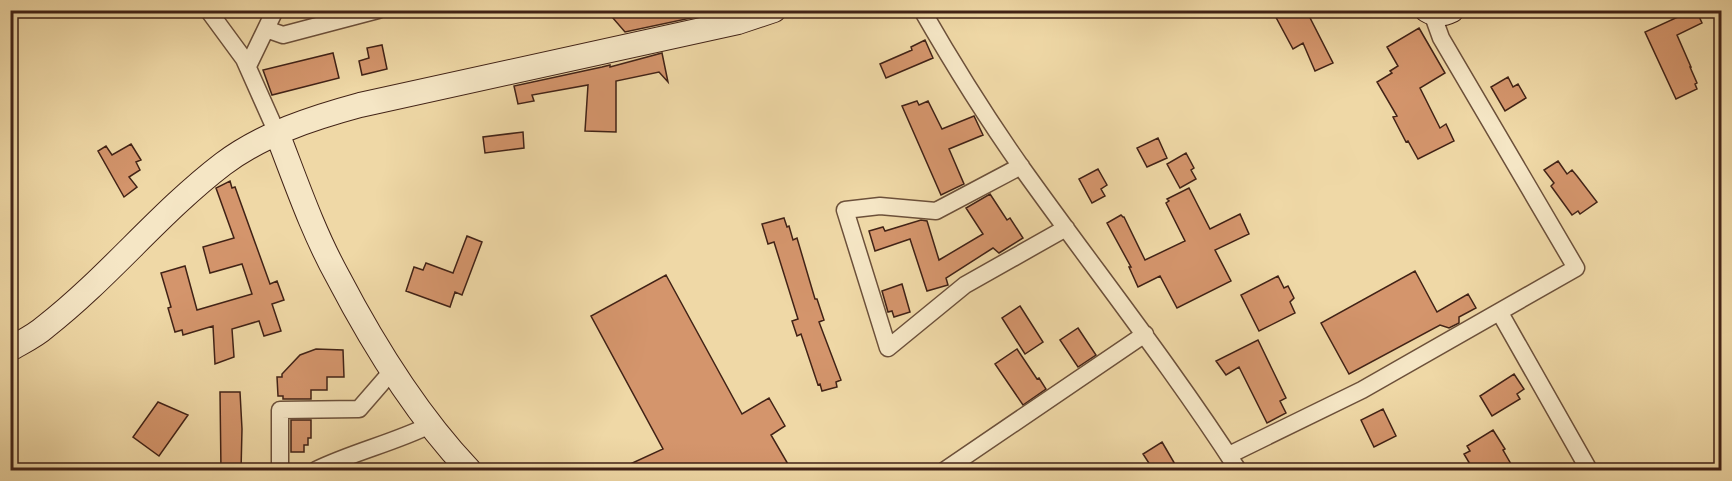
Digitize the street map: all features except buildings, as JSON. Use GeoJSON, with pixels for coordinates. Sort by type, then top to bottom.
{"type":"FeatureCollection","features":[{"type":"Feature","properties":{"kind":"street"},"geometry":{"type":"LineString","coordinates":[[208,10],[248,66],[337,277],[392,371],[430,425],[469,471]]}},
{"type":"Feature","properties":{"kind":"street"},"geometry":{"type":"LineString","coordinates":[[248,66],[275,10]]}},
{"type":"Feature","properties":{"kind":"street"},"geometry":{"type":"LineString","coordinates":[[266,29],[283,35],[378,10]]}},
{"type":"Feature","properties":{"kind":"street"},"geometry":{"type":"LineString","coordinates":[[10,349],[44,328],[180,201],[224,164],[244,151],[300,123],[360,105],[738,22],[774,10]]}},
{"type":"Feature","properties":{"kind":"street"},"geometry":{"type":"LineString","coordinates":[[922,10],[956,69],[1021,166],[1145,334],[1238,471]]}},
{"type":"Feature","properties":{"kind":"street"},"geometry":{"type":"LineString","coordinates":[[1228,455],[1362,390],[1576,268],[1441,38],[1437,11]]}},
{"type":"Feature","properties":{"kind":"street"},"geometry":{"type":"LineString","coordinates":[[1021,166],[936,211],[880,206],[845,210],[888,348],[965,285],[1066,228]]}},
{"type":"Feature","properties":{"kind":"street"},"geometry":{"type":"LineString","coordinates":[[1500,313],[1589,471]]}},
{"type":"Feature","properties":{"kind":"street"},"geometry":{"type":"LineString","coordinates":[[945,471],[1145,334]]}},
{"type":"Feature","properties":{"kind":"street"},"geometry":{"type":"LineString","coordinates":[[280,471],[279,410],[359,409],[392,371]]}},
{"type":"Feature","properties":{"kind":"street"},"geometry":{"type":"LineString","coordinates":[[316,471],[430,425]]}}]}
